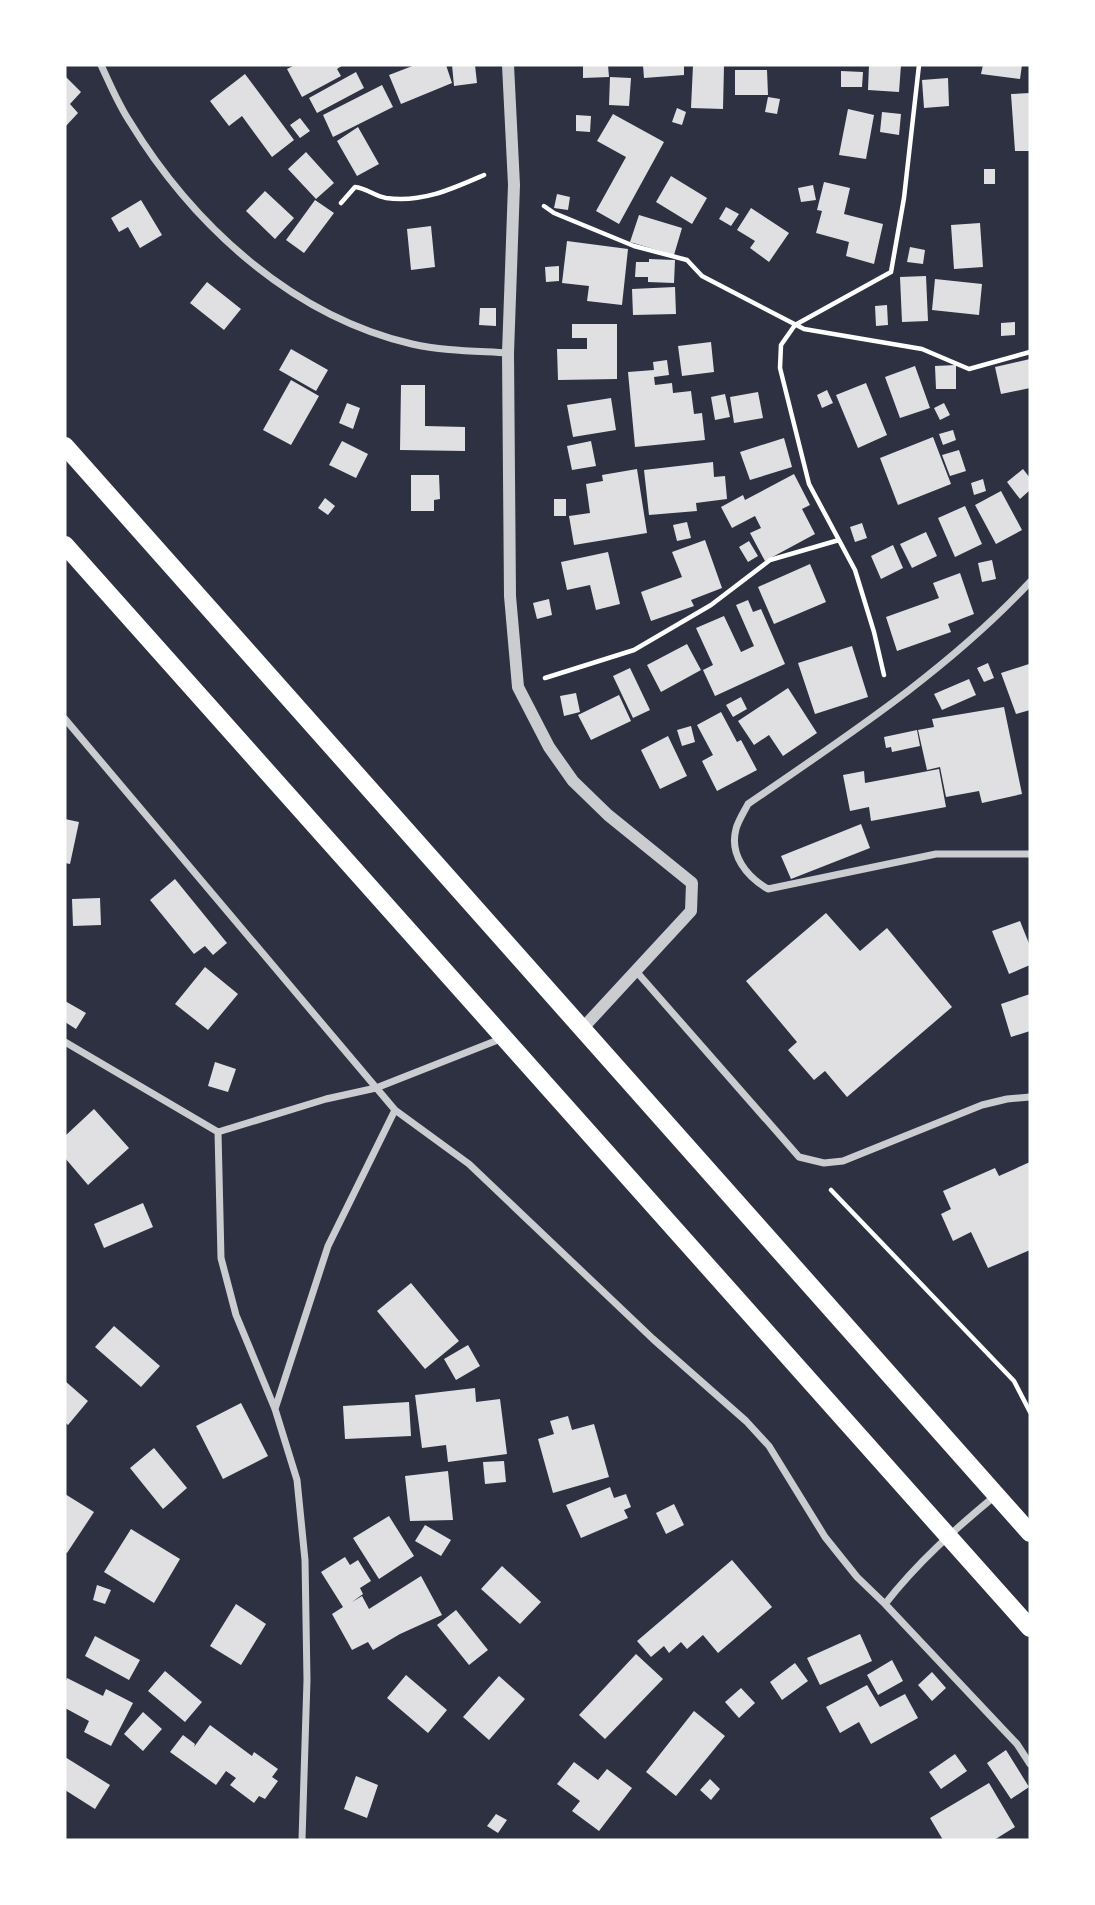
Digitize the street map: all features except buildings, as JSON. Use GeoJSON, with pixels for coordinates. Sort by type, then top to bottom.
{"type":"FeatureCollection","features":[{"type":"Feature","properties":{"kind":"main road"},"geometry":{"type":"LineString","coordinates":[[65,446],[1030,1533]]}},
{"type":"Feature","properties":{"kind":"main road"},"geometry":{"type":"LineString","coordinates":[[65,545],[1030,1628]]}},
{"type":"Feature","properties":{"kind":"street"},"geometry":{"type":"LineString","coordinates":[[101,65],[129,121],[156,160],[200,214],[243,256],[308,303],[370,332],[411,344],[508,353]]}},
{"type":"Feature","properties":{"kind":"street"},"geometry":{"type":"LineString","coordinates":[[508,65],[514,184],[508,353],[510,596],[518,687],[549,747],[573,780],[608,815],[692,883],[691,911],[582,1029]]}},
{"type":"Feature","properties":{"kind":"street"},"geometry":{"type":"LineString","coordinates":[[1030,582],[969,643],[891,705],[748,804],[736,829],[734,846],[741,867],[754,881],[768,889],[936,854],[1030,854]]}},
{"type":"Feature","properties":{"kind":"street"},"geometry":{"type":"LineString","coordinates":[[65,719],[395,1110],[469,1164],[653,1339],[747,1421],[769,1446],[825,1537],[857,1577],[1017,1744],[1030,1764]]}},
{"type":"Feature","properties":{"kind":"street"},"geometry":{"type":"LineString","coordinates":[[635,970],[799,1157],[824,1163],[843,1161],[982,1105],[1030,1097]]}},
{"type":"Feature","properties":{"kind":"street"},"geometry":{"type":"LineString","coordinates":[[65,1041],[218,1132],[326,1099],[376,1088],[504,1038]]}},
{"type":"Feature","properties":{"kind":"street"},"geometry":{"type":"LineString","coordinates":[[275,1409],[328,1246],[395,1110]]}},
{"type":"Feature","properties":{"kind":"street"},"geometry":{"type":"LineString","coordinates":[[218,1132],[221,1258],[236,1315],[275,1409],[297,1480],[305,1560],[307,1680],[302,1840]]}},
{"type":"Feature","properties":{"kind":"street"},"geometry":{"type":"LineString","coordinates":[[884,1604],[949,1535],[995,1495]]}},
{"type":"Feature","properties":{"kind":"path"},"geometry":{"type":"LineString","coordinates":[[891,705],[855,570],[809,484],[780,368],[781,345],[795,325],[891,272],[904,198],[919,65]]}},
{"type":"Feature","properties":{"kind":"path"},"geometry":{"type":"LineString","coordinates":[[341,202],[355,187],[387,198],[408,198],[447,192],[481,177]]}},
{"type":"Feature","properties":{"kind":"path"},"geometry":{"type":"LineString","coordinates":[[514,184],[554,213],[634,246],[687,260],[702,276],[804,329],[922,349],[969,369],[1030,352]]}},
{"type":"Feature","properties":{"kind":"path"},"geometry":{"type":"LineString","coordinates":[[518,687],[634,649],[711,605],[770,560],[839,540]]}},
{"type":"Feature","properties":{"kind":"path"},"geometry":{"type":"LineString","coordinates":[[799,1157],[1014,1381],[1030,1412]]}}]}
